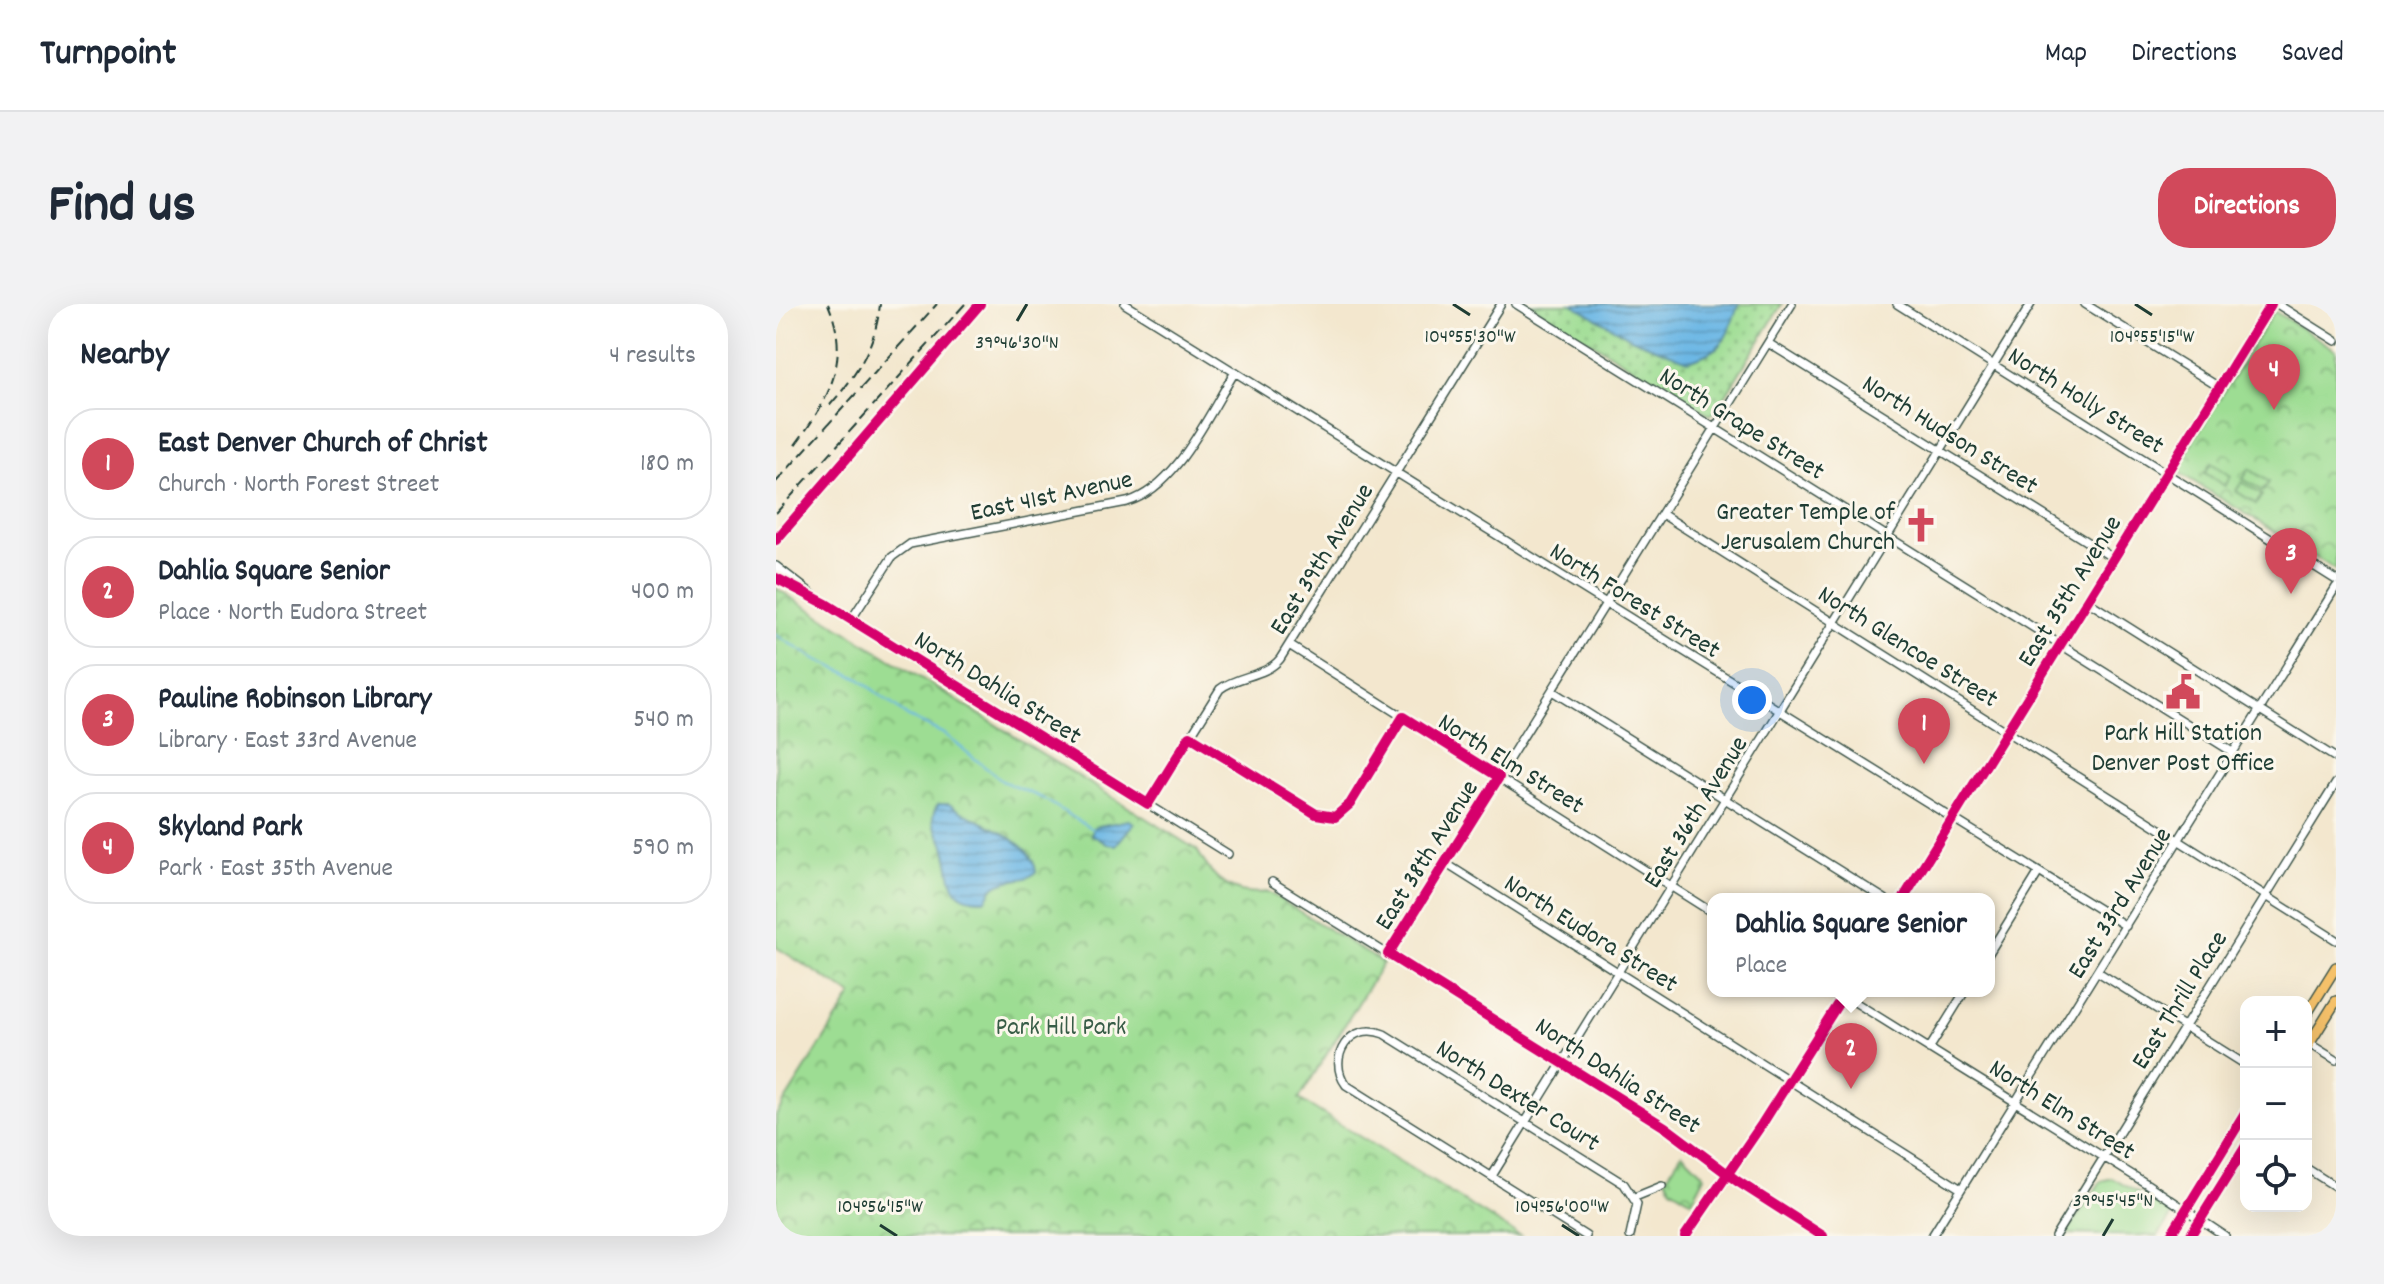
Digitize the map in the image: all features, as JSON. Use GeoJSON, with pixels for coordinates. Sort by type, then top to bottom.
{"type":"FeatureCollection","features":[{"type":"Feature","properties":{"kind":"main road"},"geometry":{"type":"LineString","coordinates":[[2312,1005],[2336,967]]}},
{"type":"Feature","properties":{"kind":"main road"},"geometry":{"type":"LineString","coordinates":[[2312,1040],[2336,1001]]}},
{"type":"Feature","properties":{"kind":"main road"},"geometry":{"type":"LineString","coordinates":[[2170,1236],[2240,1122]]}},
{"type":"Feature","properties":{"kind":"main road"},"geometry":{"type":"LineString","coordinates":[[2190,1236],[2240,1156]]}},
{"type":"Feature","properties":{"kind":"street"},"geometry":{"type":"LineString","coordinates":[[776,540],[980,304]]}},
{"type":"Feature","properties":{"kind":"street","name":"North Forest Street"},"geometry":{"type":"LineString","coordinates":[[1125,304],[2126,926]]}},
{"type":"Feature","properties":{"kind":"street","name":"East 39th Avenue"},"geometry":{"type":"LineString","coordinates":[[1148,804],[1220,689],[1233,680],[1271,668],[1289,645],[1501,304]]}},
{"type":"Feature","properties":{"kind":"street","name":"North Grape Street"},"geometry":{"type":"LineString","coordinates":[[1516,304],[2234,753]]}},
{"type":"Feature","properties":{"kind":"street","name":"East 38th Avenue"},"geometry":{"type":"LineString","coordinates":[[1388,954],[1792,304]]}},
{"type":"Feature","properties":{"kind":"street","name":"North Holly Street"},"geometry":{"type":"LineString","coordinates":[[1897,304],[2336,580]]}},
{"type":"Feature","properties":{"kind":"street","name":"East 36th Avenue"},"geometry":{"type":"LineString","coordinates":[[1492,1176],[2031,304]]}},
{"type":"Feature","properties":{"kind":"street"},"geometry":{"type":"LineString","coordinates":[[2085,304],[2219,387]]}},
{"type":"Feature","properties":{"kind":"street","name":"East 35th Avenue"},"geometry":{"type":"LineString","coordinates":[[1907,893],[2271,304]]}},
{"type":"Feature","properties":{"kind":"street"},"geometry":{"type":"LineString","coordinates":[[2277,304],[2336,341]]}},
{"type":"Feature","properties":{"kind":"street","name":"North Hudson Street"},"geometry":{"type":"LineString","coordinates":[[1768,343],[2113,558]]}},
{"type":"Feature","properties":{"kind":"street","name":"East 41st Avenue"},"geometry":{"type":"LineString","coordinates":[[851,620],[892,557],[910,544],[1127,502],[1149,494],[1171,473],[1235,372]]}},
{"type":"Feature","properties":{"kind":"street","name":"North Glencoe Street"},"geometry":{"type":"LineString","coordinates":[[1662,514],[2336,940]]}},
{"type":"Feature","properties":{"kind":"street","name":"North Dahlia Street"},"geometry":{"type":"LineString","coordinates":[[776,566],[851,620],[1228,854]]}},
{"type":"Feature","properties":{"kind":"street","name":"North Dahlia Street"},"geometry":{"type":"LineString","coordinates":[[776,578],[826,604]]}},
{"type":"Feature","properties":{"kind":"street","name":"East 33rd Avenue"},"geometry":{"type":"LineString","coordinates":[[1932,1236],[2336,587]]}},
{"type":"Feature","properties":{"kind":"street"},"geometry":{"type":"LineString","coordinates":[[2087,601],[2336,758]]}},
{"type":"Feature","properties":{"kind":"street","name":"North Elm Street"},"geometry":{"type":"LineString","coordinates":[[1289,645],[1707,909]]}},
{"type":"Feature","properties":{"kind":"street"},"geometry":{"type":"LineString","coordinates":[[1552,691],[1876,893]]}},
{"type":"Feature","properties":{"kind":"street"},"geometry":{"type":"LineString","coordinates":[[1190,736],[1316,814],[1329,818],[1340,815],[1350,804],[1403,717]]}},
{"type":"Feature","properties":{"kind":"street","name":"East Thrill Place"},"geometry":{"type":"LineString","coordinates":[[2055,1236],[2336,783]]}},
{"type":"Feature","properties":{"kind":"street","name":"North Eudora Street"},"geometry":{"type":"LineString","coordinates":[[1445,863],[1961,1189]]}},
{"type":"Feature","properties":{"kind":"street"},"geometry":{"type":"LineString","coordinates":[[1995,943],[2039,872]]}},
{"type":"Feature","properties":{"kind":"street","name":"North Dahlia Street"},"geometry":{"type":"LineString","coordinates":[[1272,882],[1673,1132],[1727,1173],[1823,1236]]}},
{"type":"Feature","properties":{"kind":"street"},"geometry":{"type":"LineString","coordinates":[[2098,972],[2240,1061]]}},
{"type":"Feature","properties":{"kind":"street"},"geometry":{"type":"LineString","coordinates":[[1685,1236],[1790,1082],[1839,997]]}},
{"type":"Feature","properties":{"kind":"street","name":"North Elm Street"},"geometry":{"type":"LineString","coordinates":[[1850,997],[2225,1236]]}},
{"type":"Feature","properties":{"kind":"street"},"geometry":{"type":"LineString","coordinates":[[1929,1049],[1961,997]]}},
{"type":"Feature","properties":{"kind":"street","name":"North Dexter Court"},"geometry":{"type":"LineString","coordinates":[[1492,1176],[1346,1085],[1337,1067],[1342,1046],[1358,1032],[1377,1031],[1526,1120],[1624,1184],[1635,1197]]}},
{"type":"Feature","properties":{"kind":"street"},"geometry":{"type":"LineString","coordinates":[[2312,1048],[2336,1060]]}},
{"type":"Feature","properties":{"kind":"street"},"geometry":{"type":"LineString","coordinates":[[2312,1172],[2336,1187]]}},
{"type":"Feature","properties":{"kind":"street"},"geometry":{"type":"LineString","coordinates":[[1492,1176],[1586,1236]]}},
{"type":"Feature","properties":{"kind":"street"},"geometry":{"type":"LineString","coordinates":[[1630,1236],[1637,1213],[1635,1197],[1662,1186]]}},
{"type":"Feature","properties":{"kind":"green space"},"geometry":{"type":"Polygon","coordinates":[[[1529,304],[1782,304],[1716,411],[1710,415],[1529,304]]]}},
{"type":"Feature","properties":{"kind":"green space"},"geometry":{"type":"Polygon","coordinates":[[[2274,311],[2336,350],[2336,570],[2175,470],[2274,311]]]}},
{"type":"Feature","properties":{"kind":"green space"},"geometry":{"type":"Polygon","coordinates":[[[2211,463],[2231,476],[2225,486],[2205,473],[2211,463]]]}},
{"type":"Feature","properties":{"kind":"green space"},"geometry":{"type":"Polygon","coordinates":[[[2249,469],[2269,482],[2263,491],[2243,479],[2249,469]]]}},
{"type":"Feature","properties":{"kind":"green space"},"geometry":{"type":"Polygon","coordinates":[[[2242,482],[2262,495],[2256,504],[2236,491],[2242,482]]]}},
{"type":"Feature","properties":{"kind":"green space","name":"Park Hill Park"},"geometry":{"type":"Polygon","coordinates":[[[776,588],[1197,850],[1210,870],[1225,884],[1244,892],[1268,892],[1383,963],[1299,1099],[1520,1236],[776,1236],[776,1115],[852,995],[776,947],[776,588]]]}},
{"type":"Feature","properties":{"kind":"green space"},"geometry":{"type":"Polygon","coordinates":[[[1682,1153],[1705,1176],[1692,1201],[1671,1188],[1666,1178],[1682,1153]]]}},
{"type":"Feature","properties":{"kind":"green space"},"geometry":{"type":"Polygon","coordinates":[[[2112,1178],[2173,1213],[2158,1236],[2066,1234],[2101,1181],[2112,1178]]]}},
{"type":"Feature","properties":{"kind":"water"},"geometry":{"type":"Polygon","coordinates":[[[1572,304],[1739,304],[1731,326],[1718,347],[1688,361],[1633,339],[1572,304]]]}},
{"type":"Feature","properties":{"kind":"water"},"geometry":{"type":"Polygon","coordinates":[[[939,804],[949,804],[1014,840],[1032,860],[1036,872],[1027,878],[997,885],[985,900],[963,896],[953,885],[945,849],[933,821],[939,804]]]}},
{"type":"Feature","properties":{"kind":"water"},"geometry":{"type":"Polygon","coordinates":[[[1129,820],[1134,823],[1116,845],[1107,844],[1091,834],[1094,827],[1129,820]]]}},
{"type":"Feature","properties":{"kind":"waterway"},"geometry":{"type":"LineString","coordinates":[[776,635],[813,658],[858,678],[907,716],[946,735],[1002,781],[1042,798],[1092,829]]}},
{"type":"Feature","properties":{"kind":"railway"},"geometry":{"type":"LineString","coordinates":[[795,445],[826,396],[837,362],[838,343],[828,304]]}},
{"type":"Feature","properties":{"kind":"railway"},"geometry":{"type":"LineString","coordinates":[[830,405],[864,359],[880,304]]}},
{"type":"Feature","properties":{"kind":"railway"},"geometry":{"type":"LineString","coordinates":[[776,482],[937,304]]}},
{"type":"Feature","properties":{"kind":"railway"},"geometry":{"type":"LineString","coordinates":[[776,513],[965,304]]}},
{"type":"Feature","properties":{"kind":"cycle path"},"geometry":{"type":"LineString","coordinates":[[776,540],[980,304]]}},
{"type":"Feature","properties":{"kind":"cycle path"},"geometry":{"type":"LineString","coordinates":[[1907,893],[2271,304]]}},
{"type":"Feature","properties":{"kind":"cycle path"},"geometry":{"type":"LineString","coordinates":[[776,578],[826,604],[1148,804],[1190,736],[1316,814],[1335,817],[1350,804],[1403,717],[1499,777],[1388,954],[1665,1127],[1737,1181],[1823,1236]]}},
{"type":"Feature","properties":{"kind":"cycle path"},"geometry":{"type":"LineString","coordinates":[[1685,1236],[1762,1124],[1842,997]]}},
{"type":"Feature","properties":{"kind":"cycle path"},"geometry":{"type":"LineString","coordinates":[[2170,1236],[2240,1122]]}},
{"type":"Feature","properties":{"kind":"cycle path"},"geometry":{"type":"LineString","coordinates":[[2190,1236],[2240,1156]]}},
{"type":"Feature","properties":{"kind":"place","name":"Skyland Park"},"geometry":{"type":"Point","coordinates":[2274,410]}},
{"type":"Feature","properties":{"kind":"place","name":"Greater Temple of Jerusalem Church"},"geometry":{"type":"Point","coordinates":[1921,525]}},
{"type":"Feature","properties":{"kind":"place","name":"Pauline Robinson Library"},"geometry":{"type":"Point","coordinates":[2291,594]}},
{"type":"Feature","properties":{"kind":"place","name":"Park Hill Station Denver Post Office"},"geometry":{"type":"Point","coordinates":[2183,692]}},
{"type":"Feature","properties":{"kind":"place","name":"East Denver Church of Christ"},"geometry":{"type":"Point","coordinates":[1924,764]}},
{"type":"Feature","properties":{"kind":"place","name":"Dahlia Square Senior"},"geometry":{"type":"Point","coordinates":[1851,1089]}}]}
